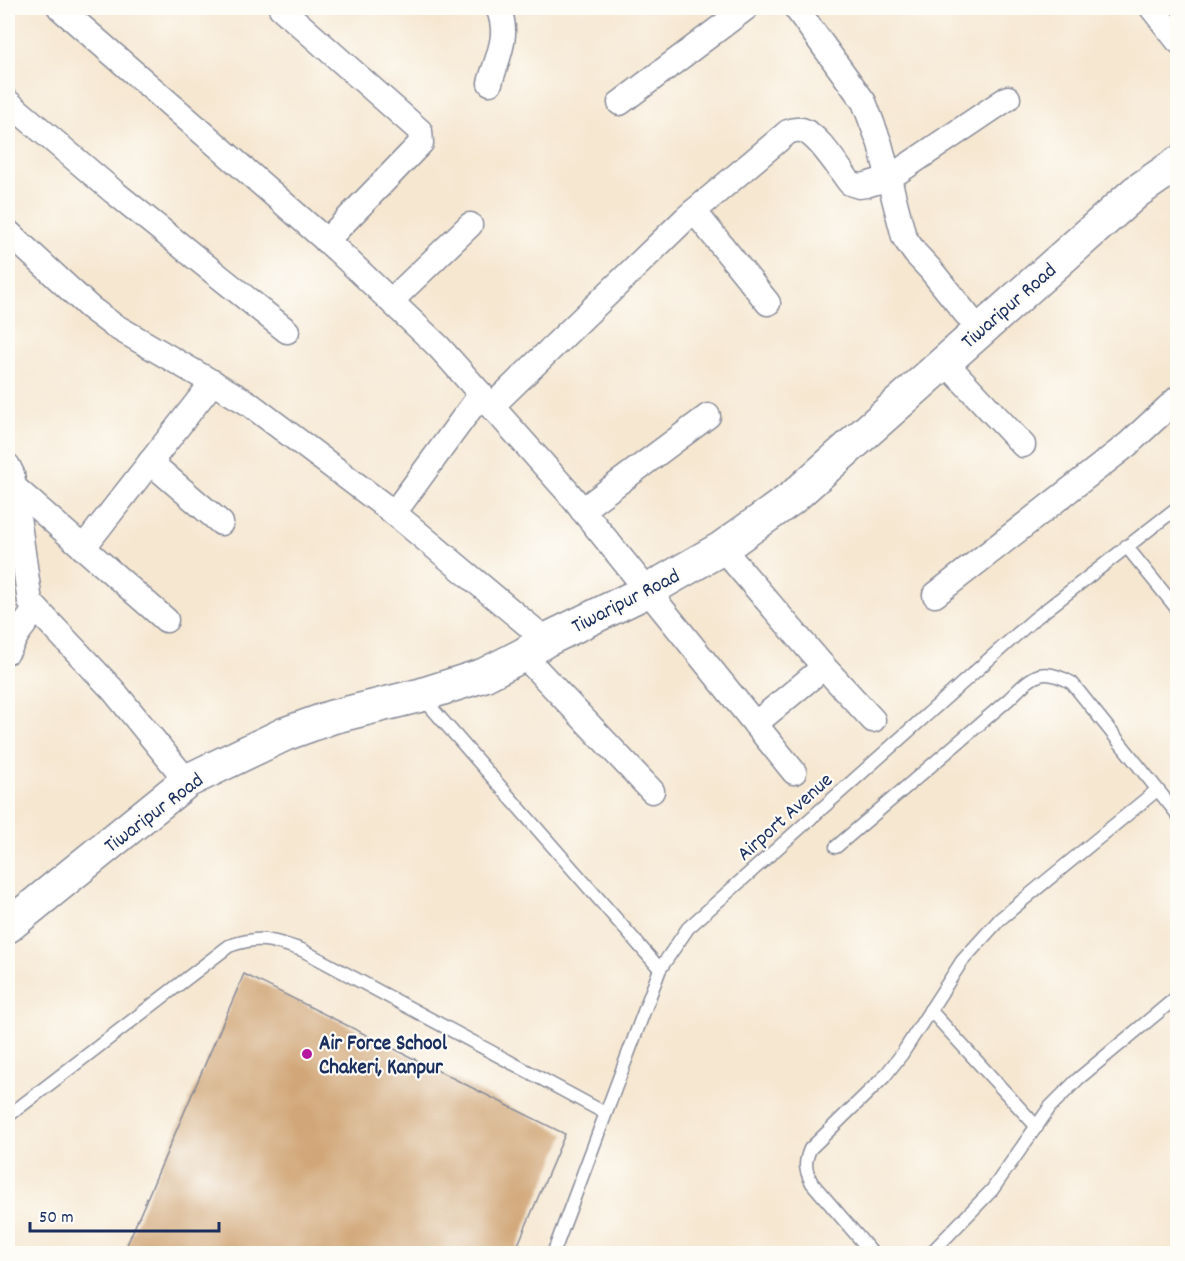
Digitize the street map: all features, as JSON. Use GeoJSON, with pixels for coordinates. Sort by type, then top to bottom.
{"type":"FeatureCollection","features":[{"type":"Feature","properties":{"kind":"street"},"geometry":{"type":"LineString","coordinates":[[280,8],[420,131],[422,138],[421,143],[326,241]]}},
{"type":"Feature","properties":{"kind":"street"},"geometry":{"type":"LineString","coordinates":[[490,83],[504,36],[505,23],[498,8]]}},
{"type":"Feature","properties":{"kind":"street"},"geometry":{"type":"LineString","coordinates":[[620,103],[747,8]]}},
{"type":"Feature","properties":{"kind":"street"},"geometry":{"type":"LineString","coordinates":[[796,8],[864,102],[880,144],[904,237],[979,330]]}},
{"type":"Feature","properties":{"kind":"street"},"geometry":{"type":"LineString","coordinates":[[1152,8],[1178,41]]}},
{"type":"Feature","properties":{"kind":"street"},"geometry":{"type":"LineString","coordinates":[[65,9],[392,300],[439,347],[649,590],[794,772]]}},
{"type":"Feature","properties":{"kind":"street"},"geometry":{"type":"LineString","coordinates":[[394,513],[486,400],[694,211],[788,132],[797,129],[804,130],[813,136],[850,183],[859,186],[866,185],[889,178],[1008,98]]}},
{"type":"Feature","properties":{"kind":"street"},"geometry":{"type":"LineString","coordinates":[[8,102],[114,192],[288,331]]}},
{"type":"Feature","properties":{"kind":"street","name":"Tiwaripur Road"},"geometry":{"type":"LineString","coordinates":[[8,926],[187,781],[285,734],[332,717],[420,696],[484,675],[649,590],[722,548],[792,498],[1136,192],[1178,163]]}},
{"type":"Feature","properties":{"kind":"street"},"geometry":{"type":"LineString","coordinates":[[694,211],[768,303]]}},
{"type":"Feature","properties":{"kind":"street"},"geometry":{"type":"LineString","coordinates":[[392,300],[470,225]]}},
{"type":"Feature","properties":{"kind":"street"},"geometry":{"type":"LineString","coordinates":[[8,232],[89,307],[112,325],[248,403],[394,513],[534,648],[652,791]]}},
{"type":"Feature","properties":{"kind":"street"},"geometry":{"type":"LineString","coordinates":[[944,361],[1023,445]]}},
{"type":"Feature","properties":{"kind":"street"},"geometry":{"type":"LineString","coordinates":[[83,548],[213,382]]}},
{"type":"Feature","properties":{"kind":"street"},"geometry":{"type":"LineString","coordinates":[[935,594],[1127,445],[1178,398]]}},
{"type":"Feature","properties":{"kind":"street"},"geometry":{"type":"LineString","coordinates":[[582,510],[708,416]]}},
{"type":"Feature","properties":{"kind":"street"},"geometry":{"type":"LineString","coordinates":[[150,462],[221,523]]}},
{"type":"Feature","properties":{"kind":"street"},"geometry":{"type":"LineString","coordinates":[[11,476],[83,548],[166,620]]}},
{"type":"Feature","properties":{"kind":"street"},"geometry":{"type":"LineString","coordinates":[[11,476],[30,602],[112,690],[187,781]]}},
{"type":"Feature","properties":{"kind":"street"},"geometry":{"type":"LineString","coordinates":[[722,548],[824,667],[873,720]]}},
{"type":"Feature","properties":{"kind":"street"},"geometry":{"type":"LineString","coordinates":[[8,649],[36,609]]}},
{"type":"Feature","properties":{"kind":"street"},"geometry":{"type":"LineString","coordinates":[[755,724],[824,667]]}},
{"type":"Feature","properties":{"kind":"lane","name":"Airport Avenue"},"geometry":{"type":"LineString","coordinates":[[553,1254],[660,969],[688,928],[1033,620],[1178,507]]}},
{"type":"Feature","properties":{"kind":"lane"},"geometry":{"type":"LineString","coordinates":[[1126,546],[1178,610]]}},
{"type":"Feature","properties":{"kind":"lane"},"geometry":{"type":"LineString","coordinates":[[836,847],[1009,699],[1031,677],[1043,672],[1057,674],[1072,683],[1178,815]]}},
{"type":"Feature","properties":{"kind":"lane"},"geometry":{"type":"LineString","coordinates":[[420,696],[660,969]]}},
{"type":"Feature","properties":{"kind":"lane"},"geometry":{"type":"LineString","coordinates":[[873,1254],[812,1183],[805,1170],[810,1149],[884,1077],[902,1054],[962,961],[1000,919],[1157,790]]}},
{"type":"Feature","properties":{"kind":"lane"},"geometry":{"type":"LineString","coordinates":[[8,1116],[229,946],[247,939],[270,939],[302,950],[605,1113]]}},
{"type":"Feature","properties":{"kind":"lane"},"geometry":{"type":"LineString","coordinates":[[930,1254],[992,1190],[1050,1107],[1078,1079],[1178,996]]}},
{"type":"Feature","properties":{"kind":"lane"},"geometry":{"type":"LineString","coordinates":[[930,1010],[1037,1127]]}},
{"type":"Feature","properties":{"kind":"building","name":"Air Force School Chakeri, Kanpur"},"geometry":{"type":"Polygon","coordinates":[[[244,974],[565,1134],[514,1254],[123,1254],[244,974]]]}},
{"type":"Feature","properties":{"kind":"place","name":"Air Force School Chakeri, Kanpur"},"geometry":{"type":"Point","coordinates":[307,1054]}}]}
